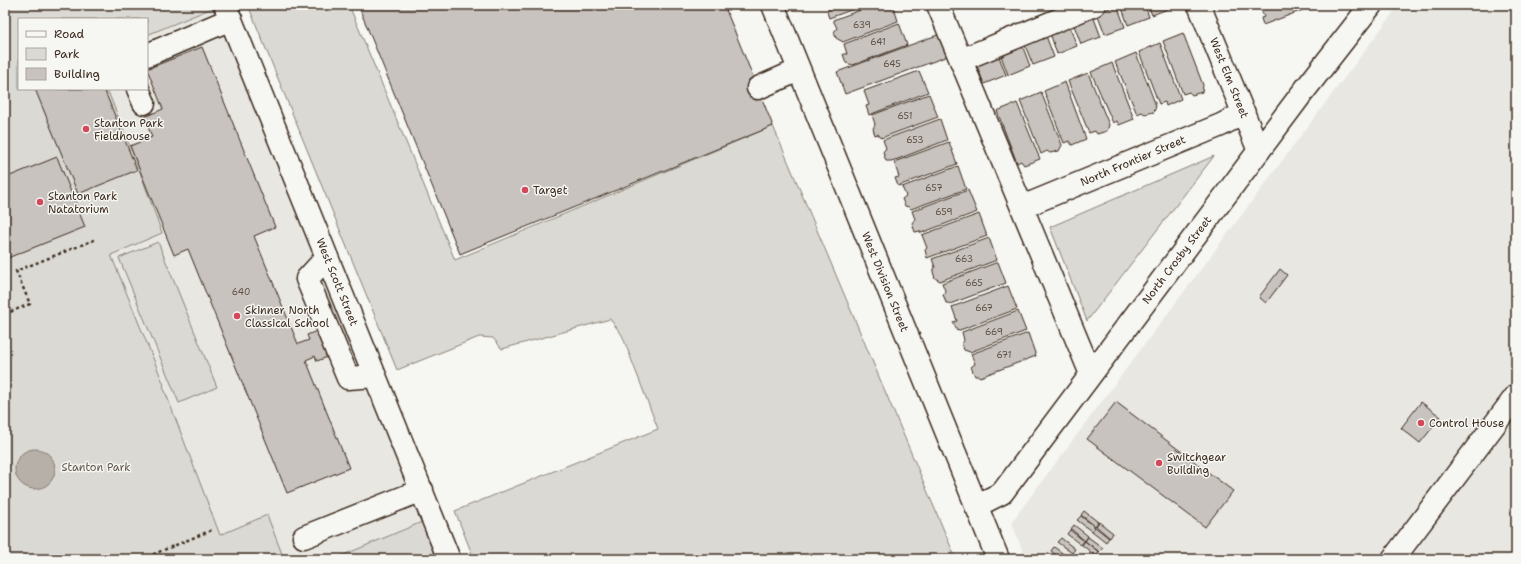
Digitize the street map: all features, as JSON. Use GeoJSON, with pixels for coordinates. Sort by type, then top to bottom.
{"type":"FeatureCollection","features":[{"type":"Feature","properties":{"kind":"street","name":"West Division Street"},"geometry":{"type":"LineString","coordinates":[[773,5],[998,559]]}},
{"type":"Feature","properties":{"kind":"street"},"geometry":{"type":"LineString","coordinates":[[938,5],[1091,374]]}},
{"type":"Feature","properties":{"kind":"street"},"geometry":{"type":"LineString","coordinates":[[961,60],[1094,5]]}},
{"type":"Feature","properties":{"kind":"street","name":"West Elm Street"},"geometry":{"type":"LineString","coordinates":[[1199,5],[1259,151]]}},
{"type":"Feature","properties":{"kind":"street","name":"North Crosby Street"},"geometry":{"type":"LineString","coordinates":[[976,506],[1002,493],[1259,151],[1371,5]]}},
{"type":"Feature","properties":{"kind":"street"},"geometry":{"type":"LineString","coordinates":[[148,54],[228,12]]}},
{"type":"Feature","properties":{"kind":"street","name":"West Scott Street"},"geometry":{"type":"LineString","coordinates":[[228,12],[449,559]]}},
{"type":"Feature","properties":{"kind":"street"},"geometry":{"type":"LineString","coordinates":[[758,88],[799,70]]}},
{"type":"Feature","properties":{"kind":"street","name":"North Frontier Street"},"geometry":{"type":"LineString","coordinates":[[1022,207],[1220,125],[1244,113]]}},
{"type":"Feature","properties":{"kind":"street"},"geometry":{"type":"LineString","coordinates":[[1393,559],[1516,396]]}},
{"type":"Feature","properties":{"kind":"street"},"geometry":{"type":"LineString","coordinates":[[304,537],[422,490]]}},
{"type":"Feature","properties":{"kind":"path"},"geometry":{"type":"LineString","coordinates":[[5,314],[30,304],[16,271],[94,240]]}},
{"type":"Feature","properties":{"kind":"path"},"geometry":{"type":"LineString","coordinates":[[142,559],[212,530]]}},
{"type":"Feature","properties":{"kind":"shaded area"},"geometry":{"type":"Polygon","coordinates":[[[1399,5],[1516,5],[1516,559],[1026,559],[1013,526],[1013,520],[1399,5]]]}},
{"type":"Feature","properties":{"kind":"shaded area","name":"Skinner North Classical School"},"geometry":{"type":"Polygon","coordinates":[[[215,7],[422,522],[334,559],[284,559],[266,515],[220,535],[160,378],[110,255],[139,169],[107,90],[148,90],[148,35],[215,7]]]}},
{"type":"Feature","properties":{"kind":"shaded area"},"geometry":{"type":"Polygon","coordinates":[[[39,449],[46,452],[52,458],[55,469],[54,477],[46,486],[39,489],[31,489],[24,486],[16,477],[15,465],[18,458],[27,450],[39,449]]]}},
{"type":"Feature","properties":{"kind":"green space","name":"Stanton Park"},"geometry":{"type":"Polygon","coordinates":[[[5,5],[214,5],[215,7],[148,35],[148,18],[18,18],[18,90],[107,90],[139,169],[162,233],[111,255],[164,385],[163,386],[220,535],[267,515],[284,559],[5,559],[5,5]]]}},
{"type":"Feature","properties":{"kind":"green space"},"geometry":{"type":"Polygon","coordinates":[[[248,5],[349,5],[455,260],[773,126],[956,559],[474,559],[455,511],[658,429],[622,335],[610,319],[502,349],[493,338],[479,337],[397,370],[248,5]]]}},
{"type":"Feature","properties":{"kind":"green space"},"geometry":{"type":"Polygon","coordinates":[[[1214,156],[1087,321],[1050,227],[1214,156]]]}},
{"type":"Feature","properties":{"kind":"green space"},"geometry":{"type":"Polygon","coordinates":[[[158,242],[217,387],[179,403],[119,258],[158,242]]]}},
{"type":"Feature","properties":{"kind":"green space"},"geometry":{"type":"Polygon","coordinates":[[[422,522],[436,559],[334,559],[422,522]]]}},
{"type":"Feature","properties":{"kind":"building","name":"Target"},"geometry":{"type":"Polygon","coordinates":[[[358,5],[724,5],[773,126],[460,254],[358,5]]]}},
{"type":"Feature","properties":{"kind":"building"},"geometry":{"type":"Polygon","coordinates":[[[828,5],[865,5],[829,18],[827,12],[830,9],[828,5]]]}},
{"type":"Feature","properties":{"kind":"building"},"geometry":{"type":"Polygon","coordinates":[[[874,5],[893,5],[898,21],[843,42],[836,38],[834,32],[837,28],[833,20],[874,5]]]}},
{"type":"Feature","properties":{"kind":"building"},"geometry":{"type":"Polygon","coordinates":[[[1117,5],[1125,27],[1105,34],[1097,13],[1117,5]]]}},
{"type":"Feature","properties":{"kind":"building"},"geometry":{"type":"Polygon","coordinates":[[[1121,5],[1145,5],[1149,17],[1128,25],[1121,5]]]}},
{"type":"Feature","properties":{"kind":"building"},"geometry":{"type":"Polygon","coordinates":[[[1148,5],[1172,5],[1173,7],[1152,15],[1148,5]]]}},
{"type":"Feature","properties":{"kind":"building"},"geometry":{"type":"Polygon","coordinates":[[[1259,5],[1316,5],[1263,25],[1261,18],[1264,17],[1259,5]]]}},
{"type":"Feature","properties":{"kind":"building"},"geometry":{"type":"Polygon","coordinates":[[[1093,16],[1101,37],[1081,44],[1073,23],[1093,16]]]}},
{"type":"Feature","properties":{"kind":"building"},"geometry":{"type":"Polygon","coordinates":[[[899,23],[907,45],[853,65],[846,63],[843,54],[847,54],[844,44],[899,23]]]}},
{"type":"Feature","properties":{"kind":"building"},"geometry":{"type":"Polygon","coordinates":[[[1069,25],[1077,46],[1057,54],[1050,33],[1069,25]]]}},
{"type":"Feature","properties":{"kind":"building"},"geometry":{"type":"Polygon","coordinates":[[[1183,33],[1203,85],[1202,92],[1192,95],[1189,92],[1183,94],[1163,41],[1183,33]]]}},
{"type":"Feature","properties":{"kind":"building"},"geometry":{"type":"Polygon","coordinates":[[[940,34],[948,56],[845,94],[837,72],[940,34]]]}},
{"type":"Feature","properties":{"kind":"building"},"geometry":{"type":"Polygon","coordinates":[[[1046,36],[1054,57],[1033,65],[1024,43],[1046,36]]]}},
{"type":"Feature","properties":{"kind":"building"},"geometry":{"type":"Polygon","coordinates":[[[1160,43],[1181,99],[1166,106],[1165,102],[1159,104],[1139,52],[1160,43]]]}},
{"type":"Feature","properties":{"kind":"building"},"geometry":{"type":"Polygon","coordinates":[[[1022,45],[1030,66],[1008,75],[1000,53],[1022,45]]]}},
{"type":"Feature","properties":{"kind":"building"},"geometry":{"type":"Polygon","coordinates":[[[202,47],[275,227],[254,236],[298,344],[309,340],[307,335],[322,329],[333,355],[317,361],[315,356],[306,360],[349,468],[287,493],[188,249],[174,255],[130,146],[152,137],[144,117],[163,109],[148,69],[202,47]]]}},
{"type":"Feature","properties":{"kind":"building"},"geometry":{"type":"Polygon","coordinates":[[[1136,53],[1156,106],[1154,112],[1145,114],[1142,112],[1137,114],[1115,62],[1136,53]]]}},
{"type":"Feature","properties":{"kind":"building"},"geometry":{"type":"Polygon","coordinates":[[[998,54],[1006,75],[984,84],[976,63],[998,54]]]}},
{"type":"Feature","properties":{"kind":"building"},"geometry":{"type":"Polygon","coordinates":[[[1112,63],[1134,119],[1119,125],[1117,121],[1113,123],[1091,72],[1112,63]]]}},
{"type":"Feature","properties":{"kind":"building"},"geometry":{"type":"Polygon","coordinates":[[[919,71],[928,92],[869,115],[866,106],[869,105],[864,91],[919,71]]]}},
{"type":"Feature","properties":{"kind":"building"},"geometry":{"type":"Polygon","coordinates":[[[1088,73],[1109,125],[1107,131],[1097,134],[1095,131],[1089,133],[1068,81],[1088,73]]]}},
{"type":"Feature","properties":{"kind":"building"},"geometry":{"type":"Polygon","coordinates":[[[1065,82],[1086,139],[1072,145],[1069,141],[1064,143],[1044,91],[1065,82]]]}},
{"type":"Feature","properties":{"kind":"building","name":"Stanton Park Fieldhouse"},"geometry":{"type":"Polygon","coordinates":[[[35,90],[104,90],[137,170],[78,194],[35,90]]]}},
{"type":"Feature","properties":{"kind":"building"},"geometry":{"type":"Polygon","coordinates":[[[1041,92],[1062,145],[1059,151],[1050,153],[1047,151],[1041,154],[1020,101],[1041,92]]]}},
{"type":"Feature","properties":{"kind":"building"},"geometry":{"type":"Polygon","coordinates":[[[929,94],[938,117],[881,138],[878,134],[875,135],[873,129],[875,124],[872,115],[929,94]]]}},
{"type":"Feature","properties":{"kind":"building"},"geometry":{"type":"Polygon","coordinates":[[[1017,103],[1040,159],[1024,165],[1021,161],[1017,163],[997,111],[1017,103]]]}},
{"type":"Feature","properties":{"kind":"building"},"geometry":{"type":"Polygon","coordinates":[[[940,119],[947,140],[898,159],[886,161],[883,152],[886,148],[883,140],[940,119]]]}},
{"type":"Feature","properties":{"kind":"building"},"geometry":{"type":"Polygon","coordinates":[[[949,142],[957,164],[898,186],[895,178],[899,177],[894,162],[949,142]]]}},
{"type":"Feature","properties":{"kind":"building","name":"Stanton Park Natatorium"},"geometry":{"type":"Polygon","coordinates":[[[57,157],[85,227],[5,259],[5,178],[57,157]]]}},
{"type":"Feature","properties":{"kind":"building"},"geometry":{"type":"Polygon","coordinates":[[[958,166],[966,189],[911,209],[905,206],[902,199],[906,196],[902,187],[958,166]]]}},
{"type":"Feature","properties":{"kind":"building"},"geometry":{"type":"Polygon","coordinates":[[[968,190],[977,212],[921,233],[920,231],[915,232],[912,223],[915,219],[912,211],[968,190]]]}},
{"type":"Feature","properties":{"kind":"building"},"geometry":{"type":"Polygon","coordinates":[[[979,214],[987,236],[927,258],[925,250],[927,248],[922,235],[979,214]]]}},
{"type":"Feature","properties":{"kind":"building"},"geometry":{"type":"Polygon","coordinates":[[[989,238],[997,260],[940,281],[935,278],[933,272],[935,267],[932,259],[989,238]]]}},
{"type":"Feature","properties":{"kind":"building"},"geometry":{"type":"Polygon","coordinates":[[[998,262],[1006,283],[950,304],[946,303],[943,294],[946,293],[942,283],[998,262]]]}},
{"type":"Feature","properties":{"kind":"building"},"geometry":{"type":"Polygon","coordinates":[[[1280,269],[1287,275],[1266,303],[1259,297],[1280,269]]]}},
{"type":"Feature","properties":{"kind":"building"},"geometry":{"type":"Polygon","coordinates":[[[1008,286],[1017,309],[957,331],[953,322],[957,321],[952,307],[1008,286]]]}},
{"type":"Feature","properties":{"kind":"building"},"geometry":{"type":"Polygon","coordinates":[[[1018,311],[1026,331],[970,352],[964,350],[962,344],[964,340],[962,332],[1018,311]]]}},
{"type":"Feature","properties":{"kind":"building"},"geometry":{"type":"Polygon","coordinates":[[[1028,333],[1036,356],[980,377],[975,376],[971,367],[975,364],[971,354],[1028,333]]]}},
{"type":"Feature","properties":{"kind":"building","name":"Switchgear Building"},"geometry":{"type":"Polygon","coordinates":[[[1116,402],[1233,491],[1205,527],[1087,439],[1116,402]]]}},
{"type":"Feature","properties":{"kind":"building","name":"Control House"},"geometry":{"type":"Polygon","coordinates":[[[1421,402],[1441,417],[1420,443],[1401,428],[1421,402]]]}},
{"type":"Feature","properties":{"kind":"building"},"geometry":{"type":"Polygon","coordinates":[[[1084,511],[1098,522],[1095,526],[1081,515],[1084,511]]]}},
{"type":"Feature","properties":{"kind":"building"},"geometry":{"type":"Polygon","coordinates":[[[1081,516],[1095,527],[1091,531],[1077,520],[1081,516]]]}},
{"type":"Feature","properties":{"kind":"building"},"geometry":{"type":"Polygon","coordinates":[[[1099,522],[1113,533],[1110,538],[1096,526],[1099,522]]]}},
{"type":"Feature","properties":{"kind":"building"},"geometry":{"type":"Polygon","coordinates":[[[1074,525],[1088,536],[1085,541],[1071,529],[1074,525]]]}},
{"type":"Feature","properties":{"kind":"building"},"geometry":{"type":"Polygon","coordinates":[[[1095,527],[1109,538],[1106,542],[1092,531],[1095,527]]]}},
{"type":"Feature","properties":{"kind":"building"},"geometry":{"type":"Polygon","coordinates":[[[1070,530],[1084,541],[1081,545],[1067,534],[1070,530]]]}},
{"type":"Feature","properties":{"kind":"building"},"geometry":{"type":"Polygon","coordinates":[[[1088,537],[1103,548],[1099,552],[1085,541],[1088,537]]]}},
{"type":"Feature","properties":{"kind":"building"},"geometry":{"type":"Polygon","coordinates":[[[1061,538],[1075,549],[1072,553],[1057,542],[1061,538]]]}},
{"type":"Feature","properties":{"kind":"building"},"geometry":{"type":"Polygon","coordinates":[[[1085,541],[1099,552],[1096,556],[1082,545],[1085,541]]]}},
{"type":"Feature","properties":{"kind":"building"},"geometry":{"type":"Polygon","coordinates":[[[1054,547],[1069,558],[1061,559],[1051,551],[1054,547]]]}},
{"type":"Feature","properties":{"kind":"place","name":"Stanton Park Fieldhouse"},"geometry":{"type":"Point","coordinates":[86,129]}},
{"type":"Feature","properties":{"kind":"place","name":"Target"},"geometry":{"type":"Point","coordinates":[525,190]}},
{"type":"Feature","properties":{"kind":"place","name":"Stanton Park Natatorium"},"geometry":{"type":"Point","coordinates":[40,202]}},
{"type":"Feature","properties":{"kind":"place","name":"Skinner North Classical School"},"geometry":{"type":"Point","coordinates":[237,316]}},
{"type":"Feature","properties":{"kind":"place","name":"Control House"},"geometry":{"type":"Point","coordinates":[1421,423]}},
{"type":"Feature","properties":{"kind":"place","name":"Switchgear Building"},"geometry":{"type":"Point","coordinates":[1159,463]}}]}
